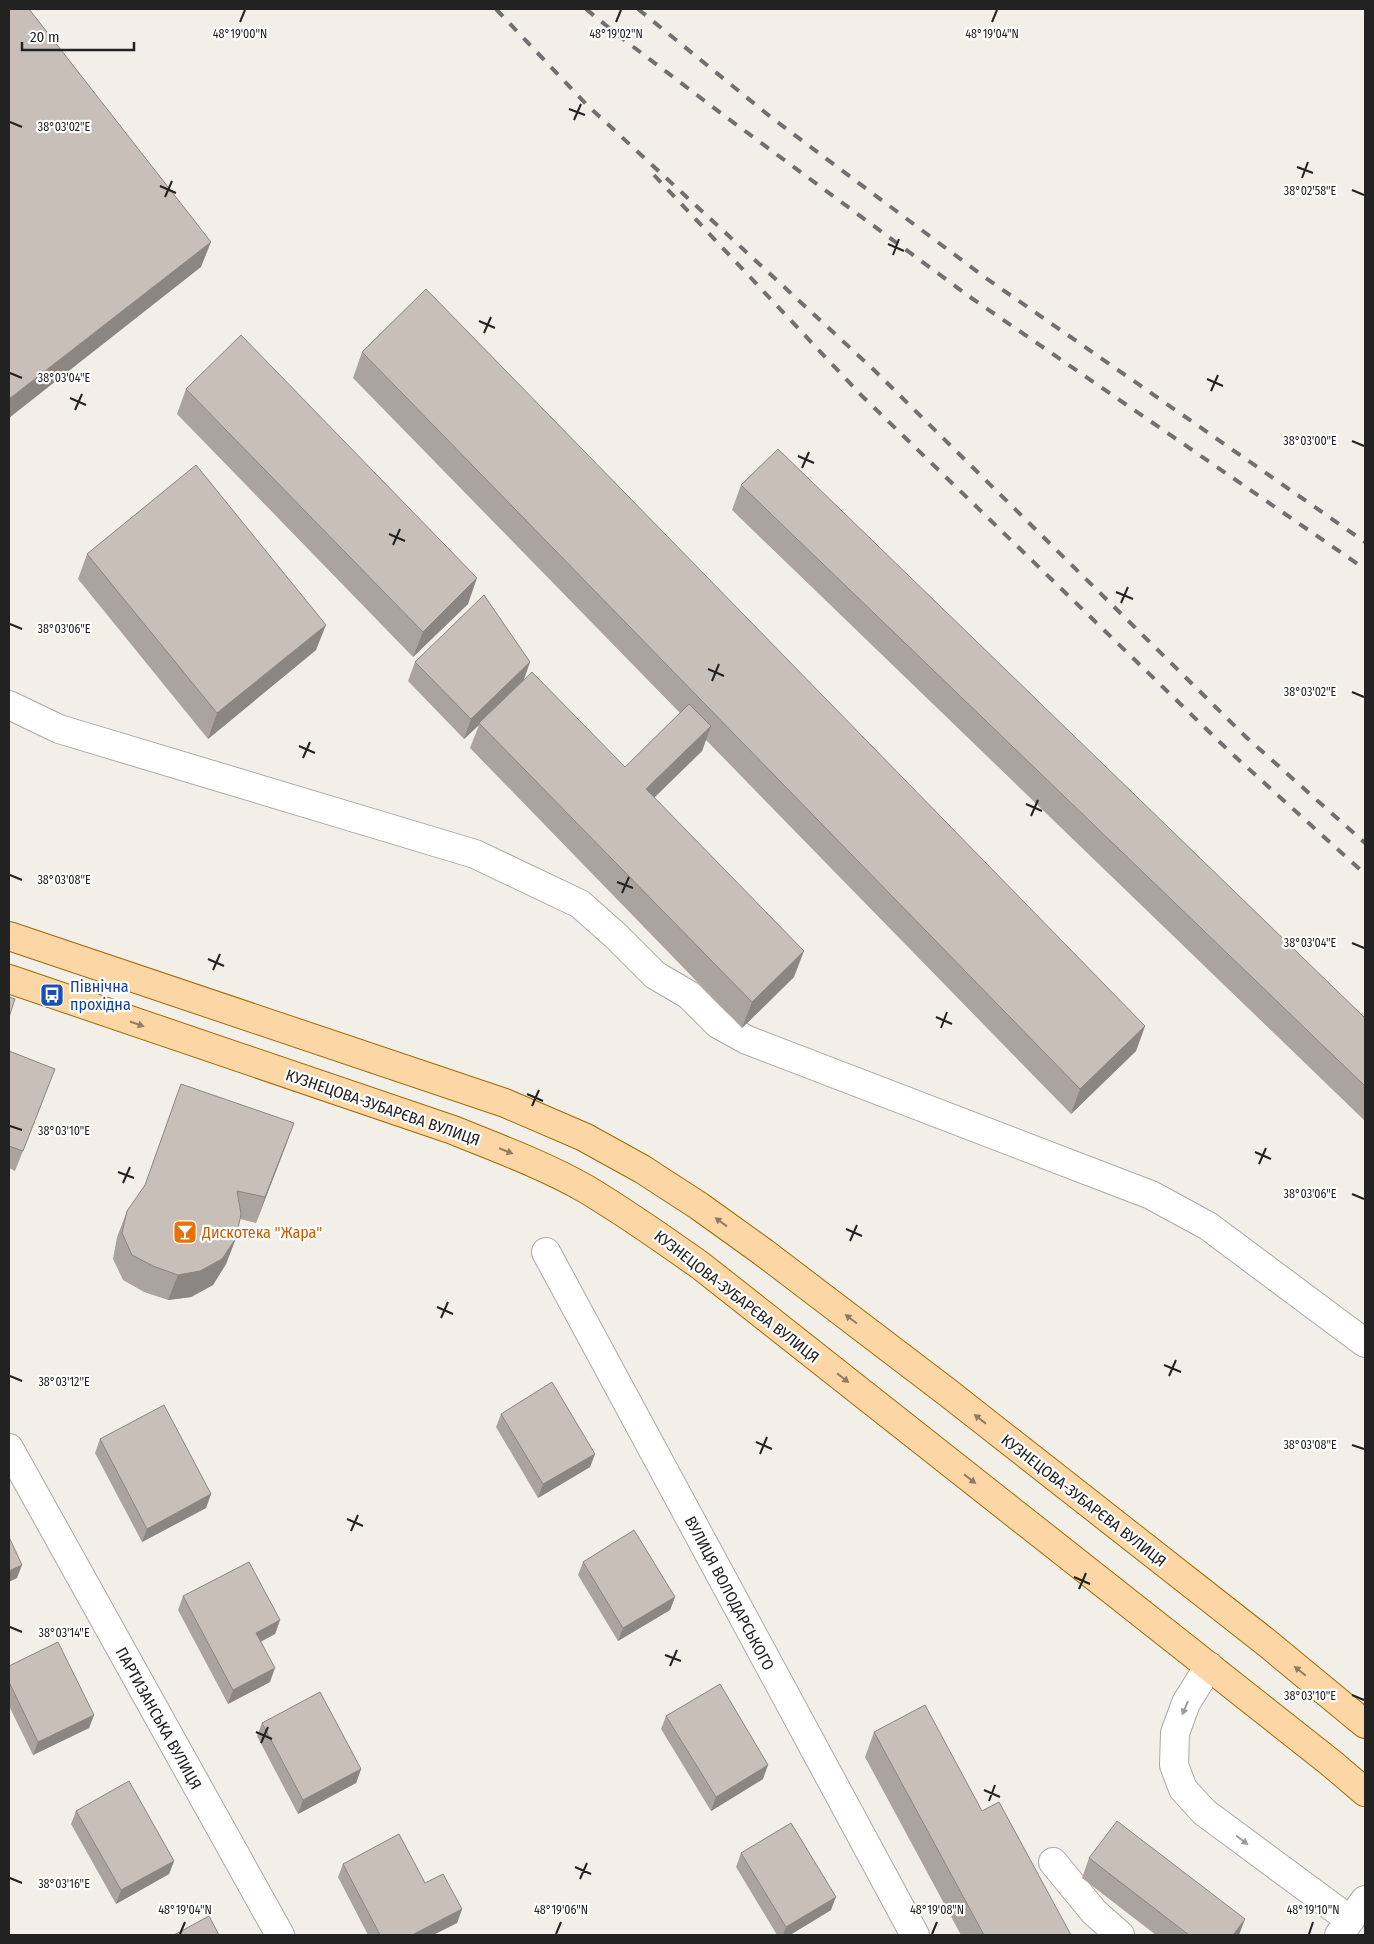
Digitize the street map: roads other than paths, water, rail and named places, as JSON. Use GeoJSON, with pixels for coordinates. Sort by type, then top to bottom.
{"type":"FeatureCollection","features":[{"type":"Feature","properties":{"kind":"main road","name":"КУЗНЕЦОВА-ЗУБАРЄВА ВУЛИЦЯ"},"geometry":{"type":"LineString","coordinates":[[9,936],[505,1103],[584,1137],[642,1169],[764,1252],[1267,1643],[1365,1724]]}},
{"type":"Feature","properties":{"kind":"main road","name":"КУЗНЕЦОВА-ЗУБАРЄВА ВУЛИЦЯ"},"geometry":{"type":"LineString","coordinates":[[9,980],[452,1130],[524,1159],[584,1188],[642,1223],[701,1266],[1209,1666],[1365,1792]]}},
{"type":"Feature","properties":{"kind":"street"},"geometry":{"type":"LineString","coordinates":[[9,704],[59,729],[475,854],[580,904],[616,936],[655,975],[689,995],[718,1024],[747,1040],[1152,1195],[1208,1226],[1365,1343]]}},
{"type":"Feature","properties":{"kind":"street","name":"ВУЛИЦЯ ВОЛОДАРСЬКОГО"},"geometry":{"type":"LineString","coordinates":[[546,1252],[915,1935]]}},
{"type":"Feature","properties":{"kind":"street","name":"ПАРТИЗАНСЬКА ВУЛИЦЯ"},"geometry":{"type":"LineString","coordinates":[[9,1448],[280,1935]]}},
{"type":"Feature","properties":{"kind":"street"},"geometry":{"type":"LineString","coordinates":[[1209,1666],[1186,1704],[1175,1733],[1174,1765],[1183,1789],[1204,1812],[1351,1918]]}},
{"type":"Feature","properties":{"kind":"street"},"geometry":{"type":"LineString","coordinates":[[1053,1862],[1094,1912],[1120,1935]]}},
{"type":"Feature","properties":{"kind":"railway"},"geometry":{"type":"LineString","coordinates":[[496,9],[587,105],[873,369],[1246,737],[1365,843]]}},
{"type":"Feature","properties":{"kind":"railway"},"geometry":{"type":"LineString","coordinates":[[586,9],[726,117],[970,297],[1365,569]]}},
{"type":"Feature","properties":{"kind":"railway"},"geometry":{"type":"LineString","coordinates":[[638,9],[772,118],[983,276],[1365,542]]}},
{"type":"Feature","properties":{"kind":"railway"},"geometry":{"type":"LineString","coordinates":[[654,175],[861,395],[1229,751],[1365,874]]}},
{"type":"Feature","properties":{"kind":"place","name":"Північна прохідна"},"geometry":{"type":"Point","coordinates":[52,995]}},
{"type":"Feature","properties":{"kind":"place","name":"Дискотека \"Жара\""},"geometry":{"type":"Point","coordinates":[185,1232]}}]}
